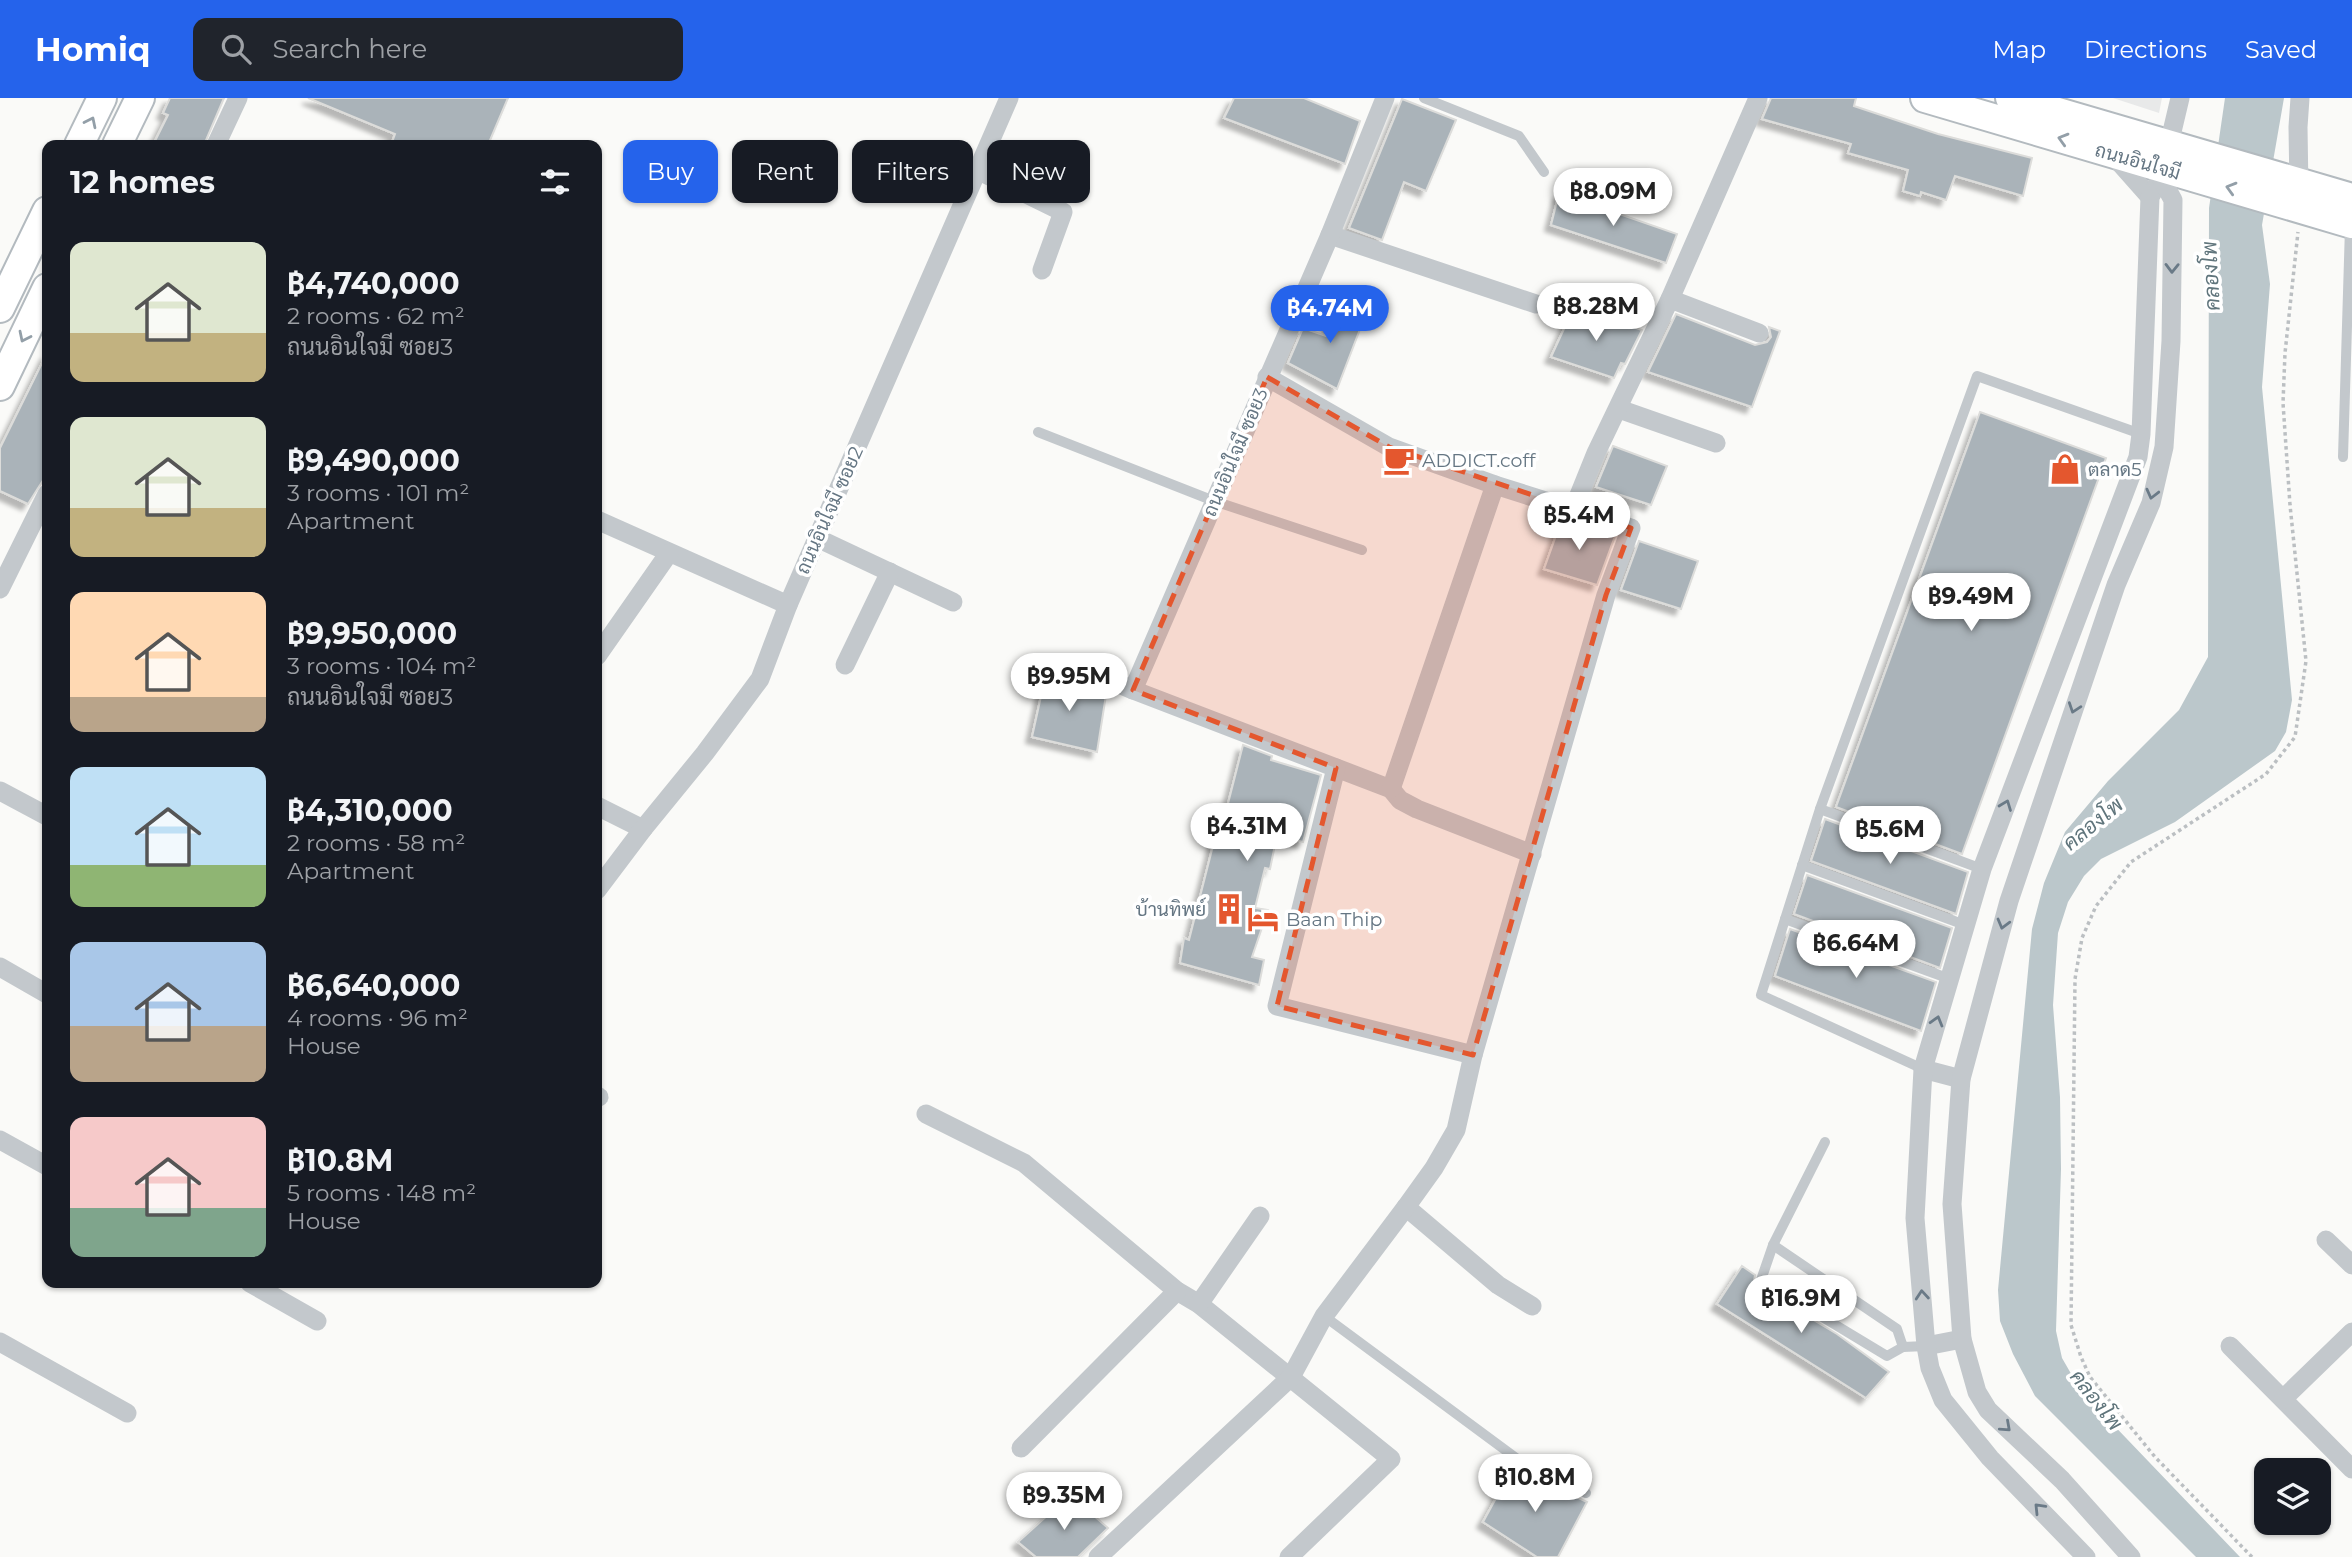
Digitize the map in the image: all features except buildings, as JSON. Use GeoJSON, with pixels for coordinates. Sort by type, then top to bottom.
{"type":"FeatureCollection","features":[{"type":"Feature","properties":{"kind":"main road"},"geometry":{"type":"LineString","coordinates":[[82,140],[103,98]]}},
{"type":"Feature","properties":{"kind":"main road"},"geometry":{"type":"LineString","coordinates":[[119,140],[139,98]]}},
{"type":"Feature","properties":{"kind":"main road","name":"ถนนอินใจมี"},"geometry":{"type":"LineString","coordinates":[[1925,98],[2110,153],[2170,161],[2294,193],[2351,215]]}},
{"type":"Feature","properties":{"kind":"main road","name":"ถนนอินใจมี"},"geometry":{"type":"LineString","coordinates":[[2010,98],[2170,161]]}},
{"type":"Feature","properties":{"kind":"main road"},"geometry":{"type":"LineString","coordinates":[[0,308],[42,221]]}},
{"type":"Feature","properties":{"kind":"main road"},"geometry":{"type":"LineString","coordinates":[[0,386],[42,298]]}},
{"type":"Feature","properties":{"kind":"street"},"geometry":{"type":"LineString","coordinates":[[218,140],[238,98]]}},
{"type":"Feature","properties":{"kind":"street","name":"ถนนอินใจมี ซอย2"},"geometry":{"type":"LineString","coordinates":[[602,883],[760,679],[788,605],[1009,98]]}},
{"type":"Feature","properties":{"kind":"street","name":"ถนนอินใจมี ซอย3"},"geometry":{"type":"LineString","coordinates":[[1133,690],[1330,234],[1385,98]]}},
{"type":"Feature","properties":{"kind":"street"},"geometry":{"type":"LineString","coordinates":[[1573,510],[1596,453],[1670,299],[1758,98]]}},
{"type":"Feature","properties":{"kind":"street"},"geometry":{"type":"LineString","coordinates":[[2131,1557],[2062,1479],[1988,1410],[1977,1392],[1962,1339],[1952,1204],[1961,1079],[2009,901],[2116,584],[2151,503],[2164,446],[2171,341],[2173,200],[2170,161],[2180,98]]}},
{"type":"Feature","properties":{"kind":"street"},"geometry":{"type":"LineString","coordinates":[[2294,193],[2300,98]]}},
{"type":"Feature","properties":{"kind":"street"},"geometry":{"type":"LineString","coordinates":[[2110,153],[2150,197]]}},
{"type":"Feature","properties":{"kind":"street"},"geometry":{"type":"LineString","coordinates":[[2086,1557],[1990,1458],[1943,1400],[1930,1368],[1915,1219],[1923,1069],[1982,869],[2138,457],[2150,197],[2170,161]]}},
{"type":"Feature","properties":{"kind":"street"},"geometry":{"type":"LineString","coordinates":[[977,170],[1063,212],[1042,270]]}},
{"type":"Feature","properties":{"kind":"street"},"geometry":{"type":"LineString","coordinates":[[1330,234],[1536,304]]}},
{"type":"Feature","properties":{"kind":"street"},"geometry":{"type":"LineString","coordinates":[[1670,299],[1759,333]]}},
{"type":"Feature","properties":{"kind":"street"},"geometry":{"type":"LineString","coordinates":[[1098,1557],[1291,1377],[1324,1316],[1434,1168],[1456,1130],[1473,1055],[1606,595],[1632,528],[1495,485],[1390,447],[1268,376]]}},
{"type":"Feature","properties":{"kind":"street"},"geometry":{"type":"LineString","coordinates":[[1619,409],[1716,443]]}},
{"type":"Feature","properties":{"kind":"street"},"geometry":{"type":"LineString","coordinates":[[1391,789],[1495,485]]}},
{"type":"Feature","properties":{"kind":"street"},"geometry":{"type":"LineString","coordinates":[[602,522],[788,605]]}},
{"type":"Feature","properties":{"kind":"street"},"geometry":{"type":"LineString","coordinates":[[0,589],[40,526]]}},
{"type":"Feature","properties":{"kind":"street"},"geometry":{"type":"LineString","coordinates":[[817,538],[953,602]]}},
{"type":"Feature","properties":{"kind":"street"},"geometry":{"type":"LineString","coordinates":[[602,649],[669,553]]}},
{"type":"Feature","properties":{"kind":"street"},"geometry":{"type":"LineString","coordinates":[[845,665],[890,572]]}},
{"type":"Feature","properties":{"kind":"street"},"geometry":{"type":"LineString","coordinates":[[1077,666],[1391,789],[1400,800],[1417,809],[1532,854]]}},
{"type":"Feature","properties":{"kind":"street"},"geometry":{"type":"LineString","coordinates":[[1336,768],[1277,1006],[1473,1055]]}},
{"type":"Feature","properties":{"kind":"street"},"geometry":{"type":"LineString","coordinates":[[0,791],[42,813]]}},
{"type":"Feature","properties":{"kind":"street"},"geometry":{"type":"LineString","coordinates":[[602,808],[643,829]]}},
{"type":"Feature","properties":{"kind":"street"},"geometry":{"type":"LineString","coordinates":[[0,967],[42,991]]}},
{"type":"Feature","properties":{"kind":"street"},"geometry":{"type":"LineString","coordinates":[[1923,1069],[1961,1079]]}},
{"type":"Feature","properties":{"kind":"street"},"geometry":{"type":"LineString","coordinates":[[926,1114],[1024,1163],[1177,1291],[1199,1304],[1391,1459],[1289,1557]]}},
{"type":"Feature","properties":{"kind":"street"},"geometry":{"type":"LineString","coordinates":[[0,1140],[42,1163]]}},
{"type":"Feature","properties":{"kind":"street"},"geometry":{"type":"LineString","coordinates":[[1406,1207],[1498,1284],[1532,1306]]}},
{"type":"Feature","properties":{"kind":"street"},"geometry":{"type":"LineString","coordinates":[[1199,1304],[1260,1216]]}},
{"type":"Feature","properties":{"kind":"street"},"geometry":{"type":"LineString","coordinates":[[2326,1240],[2352,1265]]}},
{"type":"Feature","properties":{"kind":"street"},"geometry":{"type":"LineString","coordinates":[[259,1288],[317,1321]]}},
{"type":"Feature","properties":{"kind":"street"},"geometry":{"type":"LineString","coordinates":[[1021,1448],[1177,1291]]}},
{"type":"Feature","properties":{"kind":"street"},"geometry":{"type":"LineString","coordinates":[[2283,1399],[2352,1332]]}},
{"type":"Feature","properties":{"kind":"street"},"geometry":{"type":"LineString","coordinates":[[1926,1346],[1962,1339]]}},
{"type":"Feature","properties":{"kind":"street"},"geometry":{"type":"LineString","coordinates":[[0,1342],[127,1413]]}},
{"type":"Feature","properties":{"kind":"street"},"geometry":{"type":"LineString","coordinates":[[2230,1346],[2352,1469]]}},
{"type":"Feature","properties":{"kind":"lane"},"geometry":{"type":"LineString","coordinates":[[1424,98],[1519,136],[1544,172]]}},
{"type":"Feature","properties":{"kind":"lane"},"geometry":{"type":"LineString","coordinates":[[2343,457],[2351,215]]}},
{"type":"Feature","properties":{"kind":"lane"},"geometry":{"type":"LineString","coordinates":[[1923,1069],[1761,995],[1820,808],[1977,376],[2141,434]]}},
{"type":"Feature","properties":{"kind":"lane"},"geometry":{"type":"LineString","coordinates":[[1038,432],[1214,501],[1362,550]]}},
{"type":"Feature","properties":{"kind":"lane"},"geometry":{"type":"LineString","coordinates":[[1820,808],[1982,869]]}},
{"type":"Feature","properties":{"kind":"lane"},"geometry":{"type":"LineString","coordinates":[[1802,865],[1965,925]]}},
{"type":"Feature","properties":{"kind":"lane"},"geometry":{"type":"LineString","coordinates":[[1785,919],[1950,979]]}},
{"type":"Feature","properties":{"kind":"lane"},"geometry":{"type":"LineString","coordinates":[[1825,1142],[1773,1245],[1761,1280],[1887,1356],[1903,1347],[1926,1346]]}},
{"type":"Feature","properties":{"kind":"lane"},"geometry":{"type":"LineString","coordinates":[[1773,1245],[1897,1329],[1903,1347]]}},
{"type":"Feature","properties":{"kind":"lane"},"geometry":{"type":"LineString","coordinates":[[1324,1316],[1516,1458],[1586,1493]]}},
{"type":"Feature","properties":{"kind":"path"},"geometry":{"type":"LineString","coordinates":[[2252,1557],[2155,1457],[2090,1377],[2071,1325],[2076,979],[2082,938],[2096,906],[2131,862],[2266,774],[2295,737],[2306,661],[2283,403],[2294,193]]}},
{"type":"Feature","properties":{"kind":"highlighted area"},"geometry":{"type":"Polygon","coordinates":[[[1267,377],[1389,447],[1631,528],[1606,595],[1473,1055],[1277,1006],[1336,768],[1133,690],[1267,377]]]}},
{"type":"Feature","properties":{"kind":"shaded area"},"geometry":{"type":"Polygon","coordinates":[[[2113,98],[2162,98],[2159,113],[2113,98]]]}},
{"type":"Feature","properties":{"kind":"water","name":"คลองโพ"},"geometry":{"type":"Polygon","coordinates":[[[2225,98],[2284,98],[2262,225],[2270,284],[2262,387],[2292,700],[2286,732],[2275,751],[2175,822],[2101,859],[2084,876],[2068,902],[2058,933],[2053,1005],[2060,1097],[2061,1169],[2056,1331],[2062,1358],[2081,1391],[2240,1557],[2196,1557],[2035,1396],[2013,1354],[2000,1321],[1998,1290],[2032,929],[2044,883],[2065,832],[2108,781],[2179,710],[2208,657],[2209,208],[2225,98]]]}},
{"type":"Feature","properties":{"kind":"place","name":"ADDICT.coff"},"geometry":{"type":"Point","coordinates":[1399,460]}},
{"type":"Feature","properties":{"kind":"place","name":"ตลาด5"},"geometry":{"type":"Point","coordinates":[2065,469]}},
{"type":"Feature","properties":{"kind":"place","name":"บ้านทิพย์"},"geometry":{"type":"Point","coordinates":[1229,909]}},
{"type":"Feature","properties":{"kind":"place","name":"Baan Thip"},"geometry":{"type":"Point","coordinates":[1263,919]}}]}
